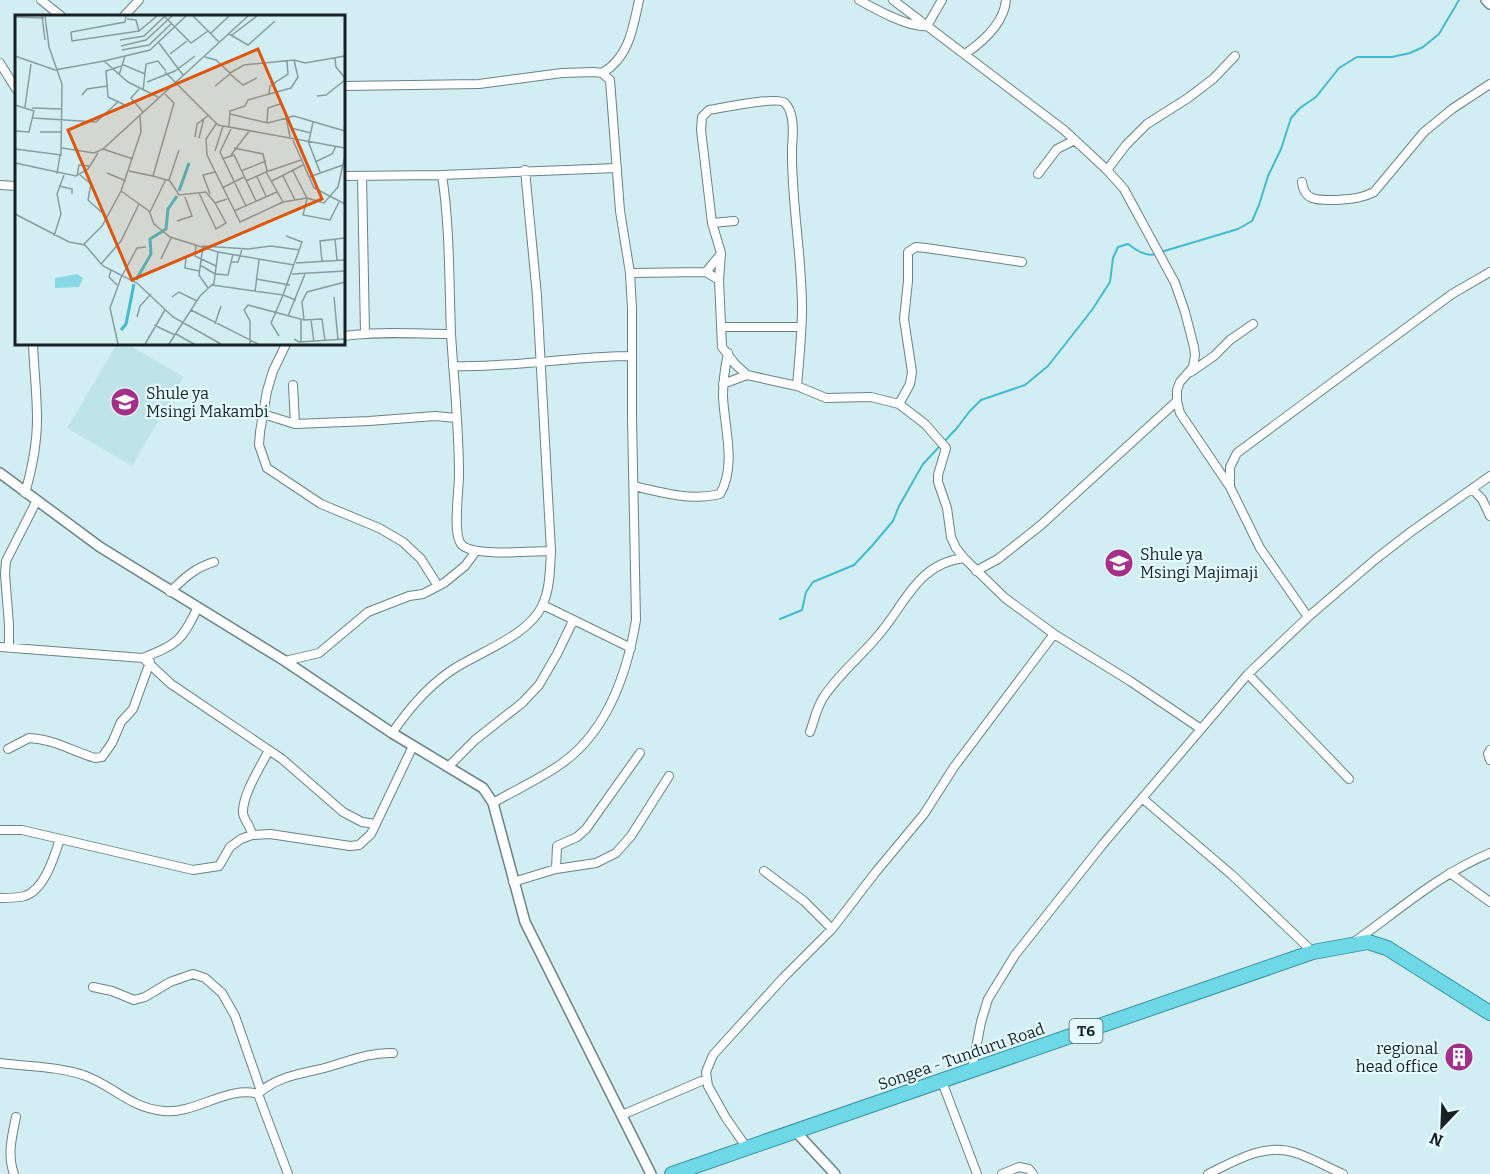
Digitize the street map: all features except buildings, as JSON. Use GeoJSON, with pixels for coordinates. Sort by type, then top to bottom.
{"type":"FeatureCollection","features":[{"type":"Feature","properties":{"kind":"highway","name":"Songea - Tunduru Road"},"geometry":{"type":"LineString","coordinates":[[672,1174],[1313,952],[1368,942],[1387,948],[1490,1013]]}},
{"type":"Feature","properties":{"kind":"street"},"geometry":{"type":"LineString","coordinates":[[41,0],[60,15]]}},
{"type":"Feature","properties":{"kind":"street"},"geometry":{"type":"LineString","coordinates":[[125,15],[139,0]]}},
{"type":"Feature","properties":{"kind":"street"},"geometry":{"type":"LineString","coordinates":[[345,86],[479,84],[562,73],[602,73],[614,66],[623,52],[634,24],[639,0]]}},
{"type":"Feature","properties":{"kind":"street"},"geometry":{"type":"LineString","coordinates":[[859,0],[910,24],[927,26]]}},
{"type":"Feature","properties":{"kind":"street"},"geometry":{"type":"LineString","coordinates":[[893,0],[1075,140],[1124,189],[1166,267],[1185,312],[1195,355],[1190,373]]}},
{"type":"Feature","properties":{"kind":"street"},"geometry":{"type":"LineString","coordinates":[[927,26],[942,0]]}},
{"type":"Feature","properties":{"kind":"street"},"geometry":{"type":"LineString","coordinates":[[966,54],[1002,17],[1006,0]]}},
{"type":"Feature","properties":{"kind":"street"},"geometry":{"type":"LineString","coordinates":[[1486,0],[1490,4]]}},
{"type":"Feature","properties":{"kind":"street"},"geometry":{"type":"LineString","coordinates":[[1107,170],[1126,145],[1147,124],[1213,79],[1235,56]]}},
{"type":"Feature","properties":{"kind":"street"},"geometry":{"type":"LineString","coordinates":[[0,63],[15,87]]}},
{"type":"Feature","properties":{"kind":"street"},"geometry":{"type":"LineString","coordinates":[[493,803],[564,762],[598,728],[612,704],[631,648],[636,620],[630,273],[620,211],[610,80],[602,73]]}},
{"type":"Feature","properties":{"kind":"street"},"geometry":{"type":"LineString","coordinates":[[1302,182],[1308,197],[1317,201],[1349,200],[1367,196],[1374,192],[1424,132],[1452,109],[1490,84]]}},
{"type":"Feature","properties":{"kind":"street"},"geometry":{"type":"LineString","coordinates":[[797,386],[801,292],[790,110],[784,102],[778,100],[709,110],[705,113],[701,130],[712,224],[721,253],[719,280],[722,347],[735,364],[747,375],[797,386],[826,398],[871,397],[899,404],[926,424],[943,444],[946,452],[938,475],[938,482],[947,508],[951,537],[964,558],[1005,598],[1054,634],[1201,729]]}},
{"type":"Feature","properties":{"kind":"street"},"geometry":{"type":"LineString","coordinates":[[1038,174],[1057,149],[1075,140]]}},
{"type":"Feature","properties":{"kind":"street"},"geometry":{"type":"LineString","coordinates":[[345,176],[442,175],[617,168]]}},
{"type":"Feature","properties":{"kind":"street"},"geometry":{"type":"LineString","coordinates":[[392,733],[415,701],[452,670],[516,634],[539,612],[543,605],[549,579],[551,551],[537,296],[525,171]]}},
{"type":"Feature","properties":{"kind":"street"},"geometry":{"type":"LineString","coordinates":[[442,175],[449,254],[453,366],[456,383],[459,487],[457,539],[463,547],[476,551],[551,551]]}},
{"type":"Feature","properties":{"kind":"street"},"geometry":{"type":"LineString","coordinates":[[362,176],[365,333]]}},
{"type":"Feature","properties":{"kind":"street"},"geometry":{"type":"LineString","coordinates":[[0,185],[15,186]]}},
{"type":"Feature","properties":{"kind":"street"},"geometry":{"type":"LineString","coordinates":[[712,224],[734,221]]}},
{"type":"Feature","properties":{"kind":"street"},"geometry":{"type":"LineString","coordinates":[[899,404],[911,378],[910,351],[904,319],[908,252],[916,247],[1022,262]]}},
{"type":"Feature","properties":{"kind":"street"},"geometry":{"type":"LineString","coordinates":[[706,272],[721,253]]}},
{"type":"Feature","properties":{"kind":"street"},"geometry":{"type":"LineString","coordinates":[[630,273],[706,272],[719,280]]}},
{"type":"Feature","properties":{"kind":"street"},"geometry":{"type":"LineString","coordinates":[[1230,487],[1230,467],[1237,453],[1452,294],[1490,272]]}},
{"type":"Feature","properties":{"kind":"street"},"geometry":{"type":"LineString","coordinates":[[1253,324],[1180,382],[1177,401],[1180,413],[1230,487],[1260,548],[1308,617]]}},
{"type":"Feature","properties":{"kind":"street"},"geometry":{"type":"LineString","coordinates":[[722,327],[801,327]]}},
{"type":"Feature","properties":{"kind":"street"},"geometry":{"type":"LineString","coordinates":[[345,336],[365,333],[391,335],[452,333]]}},
{"type":"Feature","properties":{"kind":"street"},"geometry":{"type":"LineString","coordinates":[[25,493],[33,464],[36,441],[33,345]]}},
{"type":"Feature","properties":{"kind":"street"},"geometry":{"type":"LineString","coordinates":[[286,345],[273,371],[263,414],[259,445],[267,468],[321,504],[379,528],[403,542],[421,559],[438,586]]}},
{"type":"Feature","properties":{"kind":"street"},"geometry":{"type":"LineString","coordinates":[[633,486],[689,497],[720,494],[725,486],[727,474],[728,450],[723,384],[728,353]]}},
{"type":"Feature","properties":{"kind":"street"},"geometry":{"type":"LineString","coordinates":[[453,366],[482,367],[539,361],[632,356]]}},
{"type":"Feature","properties":{"kind":"street"},"geometry":{"type":"LineString","coordinates":[[723,384],[747,375]]}},
{"type":"Feature","properties":{"kind":"street"},"geometry":{"type":"LineString","coordinates":[[293,385],[296,423]]}},
{"type":"Feature","properties":{"kind":"street"},"geometry":{"type":"LineString","coordinates":[[976,571],[998,559],[1041,525],[1177,401]]}},
{"type":"Feature","properties":{"kind":"street"},"geometry":{"type":"LineString","coordinates":[[263,414],[296,423],[435,416],[456,418]]}},
{"type":"Feature","properties":{"kind":"street"},"geometry":{"type":"LineString","coordinates":[[0,473],[36,502],[100,547],[197,609],[285,661],[392,733],[483,788],[493,803],[525,922],[651,1174]]}},
{"type":"Feature","properties":{"kind":"street"},"geometry":{"type":"LineString","coordinates":[[972,1069],[988,999],[1015,955],[1096,852],[1248,674],[1308,617],[1412,531],[1490,476]]}},
{"type":"Feature","properties":{"kind":"street"},"geometry":{"type":"LineString","coordinates":[[1472,489],[1482,499],[1490,516]]}},
{"type":"Feature","properties":{"kind":"street"},"geometry":{"type":"LineString","coordinates":[[36,502],[3,560],[9,608],[4,647],[146,660],[182,637],[197,609]]}},
{"type":"Feature","properties":{"kind":"street"},"geometry":{"type":"LineString","coordinates":[[285,661],[319,653],[368,612],[409,596],[423,594],[438,586],[455,575],[476,551]]}},
{"type":"Feature","properties":{"kind":"street"},"geometry":{"type":"LineString","coordinates":[[810,732],[822,700],[836,680],[882,631],[915,585],[942,564],[964,558]]}},
{"type":"Feature","properties":{"kind":"street"},"geometry":{"type":"LineString","coordinates":[[170,592],[193,571],[202,565],[214,562]]}},
{"type":"Feature","properties":{"kind":"street"},"geometry":{"type":"LineString","coordinates":[[543,605],[631,648]]}},
{"type":"Feature","properties":{"kind":"street"},"geometry":{"type":"LineString","coordinates":[[449,766],[475,740],[522,703],[538,685],[573,621]]}},
{"type":"Feature","properties":{"kind":"street"},"geometry":{"type":"LineString","coordinates":[[747,1148],[711,1094],[706,1079],[713,1055],[832,929],[924,814],[954,767],[1054,634]]}},
{"type":"Feature","properties":{"kind":"street"},"geometry":{"type":"LineString","coordinates":[[8,749],[32,738],[51,742],[95,758],[102,757],[112,743],[120,722],[133,709],[146,660]]}},
{"type":"Feature","properties":{"kind":"street"},"geometry":{"type":"LineString","coordinates":[[146,660],[171,684],[269,750],[309,781],[343,812],[362,822],[375,824]]}},
{"type":"Feature","properties":{"kind":"street"},"geometry":{"type":"LineString","coordinates":[[1248,674],[1349,779]]}},
{"type":"Feature","properties":{"kind":"street"},"geometry":{"type":"LineString","coordinates":[[0,830],[22,830],[193,870],[219,866],[230,847],[252,835],[270,834],[350,846],[359,845],[371,834],[413,746]]}},
{"type":"Feature","properties":{"kind":"street"},"geometry":{"type":"LineString","coordinates":[[252,835],[243,810],[251,783],[269,750]]}},
{"type":"Feature","properties":{"kind":"street"},"geometry":{"type":"LineString","coordinates":[[1490,750],[1488,754],[1490,760]]}},
{"type":"Feature","properties":{"kind":"street"},"geometry":{"type":"LineString","coordinates":[[556,870],[557,846],[577,837],[586,829],[640,753]]}},
{"type":"Feature","properties":{"kind":"street"},"geometry":{"type":"LineString","coordinates":[[513,882],[596,862],[616,853],[631,836],[669,776]]}},
{"type":"Feature","properties":{"kind":"street"},"geometry":{"type":"LineString","coordinates":[[1142,798],[1232,875],[1313,952]]}},
{"type":"Feature","properties":{"kind":"street"},"geometry":{"type":"LineString","coordinates":[[0,898],[16,898],[34,891],[51,864],[60,839]]}},
{"type":"Feature","properties":{"kind":"street"},"geometry":{"type":"LineString","coordinates":[[1350,945],[1429,886],[1470,861],[1490,853]]}},
{"type":"Feature","properties":{"kind":"street"},"geometry":{"type":"LineString","coordinates":[[764,871],[804,901],[832,929]]}},
{"type":"Feature","properties":{"kind":"street"},"geometry":{"type":"LineString","coordinates":[[1450,873],[1490,902]]}},
{"type":"Feature","properties":{"kind":"street"},"geometry":{"type":"LineString","coordinates":[[93,987],[112,991],[134,1000],[145,997],[170,982],[193,974],[206,978],[222,993],[235,1016],[288,1174]]}},
{"type":"Feature","properties":{"kind":"street"},"geometry":{"type":"LineString","coordinates":[[0,1063],[54,1067],[89,1077],[141,1107],[181,1112],[233,1094],[260,1093],[276,1081],[296,1074],[330,1067],[357,1058],[393,1053]]}},
{"type":"Feature","properties":{"kind":"street"},"geometry":{"type":"LineString","coordinates":[[622,1115],[706,1079]]}},
{"type":"Feature","properties":{"kind":"street"},"geometry":{"type":"LineString","coordinates":[[941,1079],[977,1174]]}},
{"type":"Feature","properties":{"kind":"street"},"geometry":{"type":"LineString","coordinates":[[14,1174],[10,1164],[16,1117]]}},
{"type":"Feature","properties":{"kind":"street"},"geometry":{"type":"LineString","coordinates":[[796,1132],[835,1174]]}},
{"type":"Feature","properties":{"kind":"street"},"geometry":{"type":"LineString","coordinates":[[1208,1174],[1251,1154],[1282,1150],[1296,1153],[1342,1174]]}},
{"type":"Feature","properties":{"kind":"street"},"geometry":{"type":"LineString","coordinates":[[1002,1174],[1019,1167],[1029,1169],[1033,1174]]}},
{"type":"Feature","properties":{"kind":"shaded area"},"geometry":{"type":"Polygon","coordinates":[[[116,345],[129,345],[184,377],[132,466],[67,428],[116,345]]]}},
{"type":"Feature","properties":{"kind":"waterway"},"geometry":{"type":"LineString","coordinates":[[1161,252],[1238,229],[1252,221],[1291,118],[1300,108],[1316,97],[1339,68],[1357,57],[1392,57],[1423,47],[1439,34],[1459,0]]}},
{"type":"Feature","properties":{"kind":"waterway"},"geometry":{"type":"LineString","coordinates":[[780,619],[802,610],[806,592],[813,582],[854,565],[871,547],[893,521],[923,464],[981,400],[1025,385],[1048,366],[1092,310],[1110,282],[1113,258],[1118,247],[1128,244],[1145,254],[1156,254]]}},
{"type":"Feature","properties":{"kind":"place","name":"Shule ya Msingi Makambi"},"geometry":{"type":"Point","coordinates":[125,402]}},
{"type":"Feature","properties":{"kind":"place","name":"Shule ya Msingi Majimaji"},"geometry":{"type":"Point","coordinates":[1119,563]}},
{"type":"Feature","properties":{"kind":"place","name":"regional head office"},"geometry":{"type":"Point","coordinates":[1459,1057]}}]}
